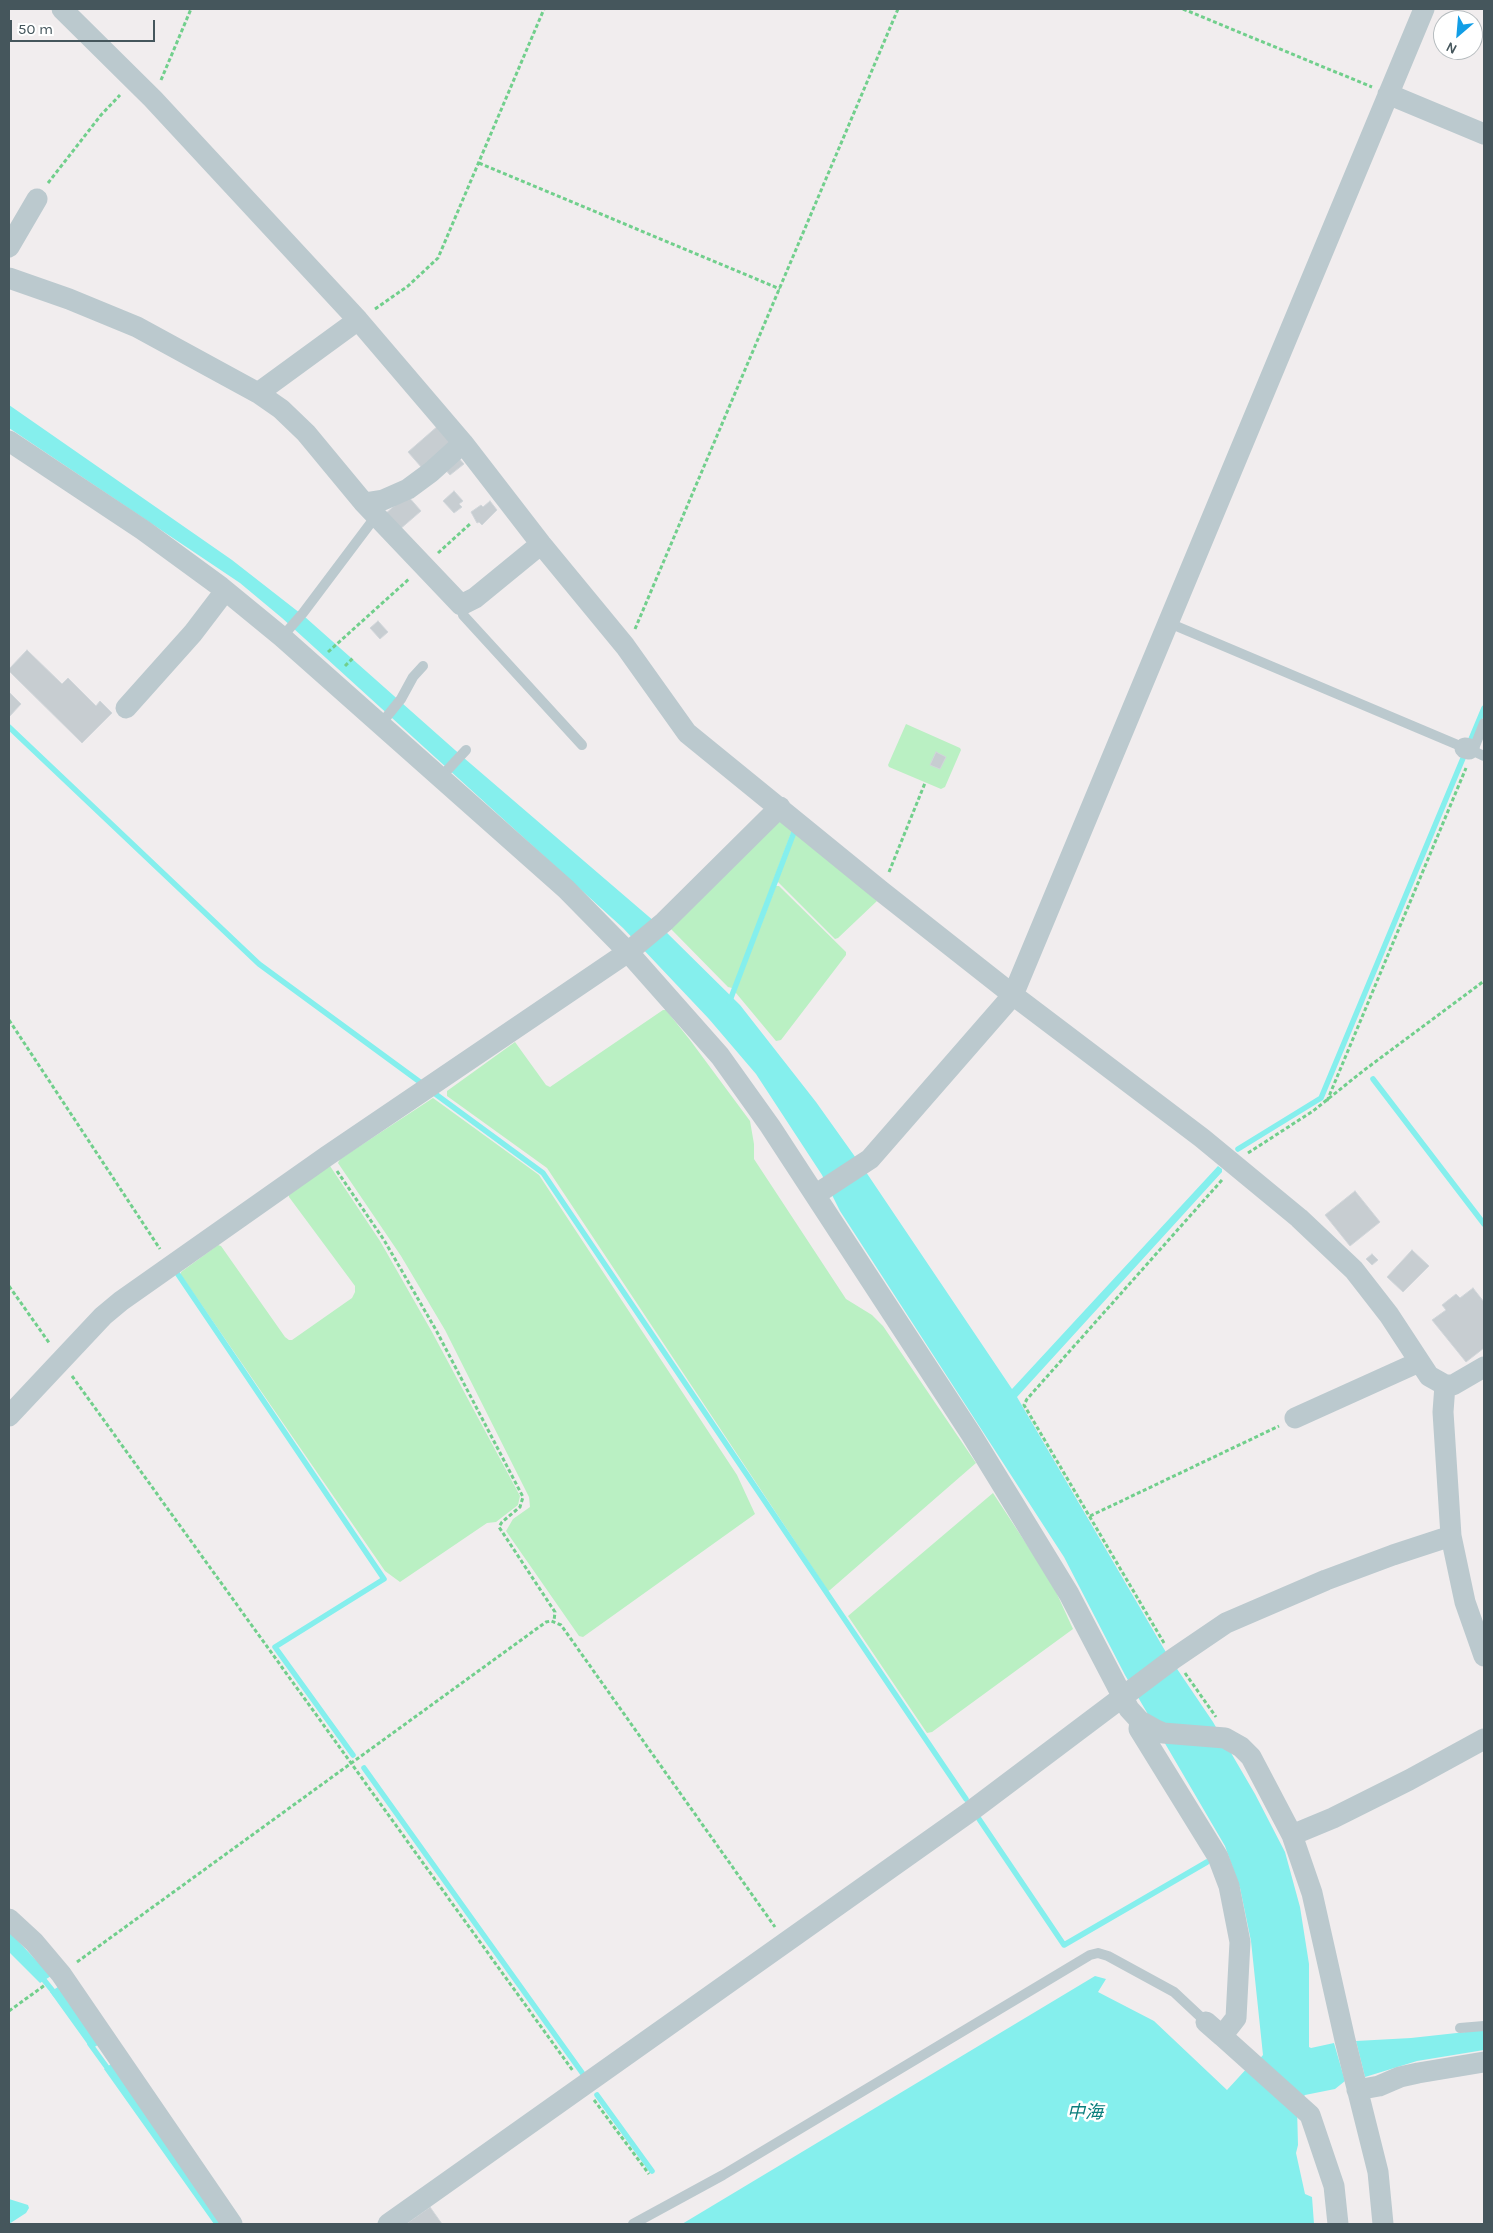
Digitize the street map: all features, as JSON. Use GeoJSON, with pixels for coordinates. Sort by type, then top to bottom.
{"type":"FeatureCollection","features":[{"type":"Feature","properties":{"kind":"street"},"geometry":{"type":"LineString","coordinates":[[62,9],[153,99],[358,320],[463,443],[541,544],[625,646],[687,733],[1013,995],[1202,1138],[1229,1168],[1299,1218],[1354,1270],[1389,1315],[1429,1376],[1445,1385],[1453,1385],[1462,1382],[1484,1367]]}},
{"type":"Feature","properties":{"kind":"street"},"geometry":{"type":"LineString","coordinates":[[819,1192],[870,1159],[1013,995],[1424,9]]}},
{"type":"Feature","properties":{"kind":"street"},"geometry":{"type":"LineString","coordinates":[[1388,94],[1484,134]]}},
{"type":"Feature","properties":{"kind":"street"},"geometry":{"type":"LineString","coordinates":[[9,246],[36,199]]}},
{"type":"Feature","properties":{"kind":"street"},"geometry":{"type":"LineString","coordinates":[[9,278],[138,327],[258,393],[282,409],[300,427],[370,509],[461,605],[475,598],[541,544]]}},
{"type":"Feature","properties":{"kind":"street"},"geometry":{"type":"LineString","coordinates":[[258,393],[358,320]]}},
{"type":"Feature","properties":{"kind":"street"},"geometry":{"type":"LineString","coordinates":[[9,441],[143,530],[284,635],[443,775],[632,949],[720,1056],[819,1192],[971,1434],[1069,1594],[1145,1724],[1163,1733],[1227,1739],[1241,1746],[1251,1757],[1292,1835],[1312,1893],[1345,2040],[1378,2172],[1383,2224]]}},
{"type":"Feature","properties":{"kind":"street"},"geometry":{"type":"LineString","coordinates":[[370,509],[382,500],[408,489],[432,472],[463,443]]}},
{"type":"Feature","properties":{"kind":"street"},"geometry":{"type":"LineString","coordinates":[[126,708],[193,633],[225,591]]}},
{"type":"Feature","properties":{"kind":"street"},"geometry":{"type":"LineString","coordinates":[[9,1416],[115,1306],[327,1156],[632,949],[664,922],[780,807]]}},
{"type":"Feature","properties":{"kind":"street"},"geometry":{"type":"LineString","coordinates":[[1295,1418],[1420,1362]]}},
{"type":"Feature","properties":{"kind":"street"},"geometry":{"type":"LineString","coordinates":[[1445,1385],[1443,1412],[1451,1536],[1465,1602],[1484,1656]]}},
{"type":"Feature","properties":{"kind":"street"},"geometry":{"type":"LineString","coordinates":[[388,2224],[971,1811],[1174,1658],[1226,1623],[1270,1603],[1393,1555],[1451,1536]]}},
{"type":"Feature","properties":{"kind":"street"},"geometry":{"type":"LineString","coordinates":[[1145,1724],[1139,1729],[1218,1857],[1229,1886],[1240,1942],[1236,2018],[1222,2036]]}},
{"type":"Feature","properties":{"kind":"street"},"geometry":{"type":"LineString","coordinates":[[1292,1835],[1333,1818],[1484,1739]]}},
{"type":"Feature","properties":{"kind":"street"},"geometry":{"type":"LineString","coordinates":[[9,1919],[34,1942],[61,1974],[232,2224]]}},
{"type":"Feature","properties":{"kind":"street"},"geometry":{"type":"LineString","coordinates":[[1206,2022],[1310,2115],[1334,2186],[1338,2224]]}},
{"type":"Feature","properties":{"kind":"street"},"geometry":{"type":"LineString","coordinates":[[1356,2086],[1379,2086],[1418,2072],[1484,2062]]}},
{"type":"Feature","properties":{"kind":"lane"},"geometry":{"type":"LineString","coordinates":[[284,635],[304,613],[370,509]]}},
{"type":"Feature","properties":{"kind":"lane"},"geometry":{"type":"LineString","coordinates":[[461,605],[463,615],[582,745]]}},
{"type":"Feature","properties":{"kind":"lane"},"geometry":{"type":"LineString","coordinates":[[1169,622],[1473,751],[1484,723]]}},
{"type":"Feature","properties":{"kind":"lane"},"geometry":{"type":"LineString","coordinates":[[383,721],[401,699],[413,677],[423,666]]}},
{"type":"Feature","properties":{"kind":"lane"},"geometry":{"type":"LineString","coordinates":[[443,775],[464,752]]}},
{"type":"Feature","properties":{"kind":"lane"},"geometry":{"type":"LineString","coordinates":[[633,2224],[724,2175],[1090,1955],[1098,1953],[1108,1956],[1174,1992],[1206,2022]]}},
{"type":"Feature","properties":{"kind":"lane"},"geometry":{"type":"LineString","coordinates":[[1460,2028],[1484,2026]]}},
{"type":"Feature","properties":{"kind":"path"},"geometry":{"type":"LineString","coordinates":[[153,99],[191,9]]}},
{"type":"Feature","properties":{"kind":"path"},"geometry":{"type":"LineString","coordinates":[[358,320],[408,286],[438,258],[544,9]]}},
{"type":"Feature","properties":{"kind":"path"},"geometry":{"type":"LineString","coordinates":[[625,646],[630,642],[898,9]]}},
{"type":"Feature","properties":{"kind":"path"},"geometry":{"type":"LineString","coordinates":[[1183,9],[1388,94]]}},
{"type":"Feature","properties":{"kind":"path"},"geometry":{"type":"LineString","coordinates":[[36,199],[101,115],[134,80]]}},
{"type":"Feature","properties":{"kind":"path"},"geometry":{"type":"LineString","coordinates":[[479,163],[780,289]]}},
{"type":"Feature","properties":{"kind":"path"},"geometry":{"type":"LineString","coordinates":[[338,643],[471,524]]}},
{"type":"Feature","properties":{"kind":"path"},"geometry":{"type":"LineString","coordinates":[[1327,1101],[1473,751]]}},
{"type":"Feature","properties":{"kind":"path"},"geometry":{"type":"LineString","coordinates":[[881,890],[925,783]]}},
{"type":"Feature","properties":{"kind":"path"},"geometry":{"type":"LineString","coordinates":[[1227,1739],[1216,1716],[1174,1658],[1024,1405],[1025,1401],[1229,1168],[1327,1101],[1363,1071],[1484,981]]}},
{"type":"Feature","properties":{"kind":"path"},"geometry":{"type":"LineString","coordinates":[[9,1020],[171,1266]]}},
{"type":"Feature","properties":{"kind":"path"},"geometry":{"type":"LineString","coordinates":[[327,1156],[384,1240],[436,1330],[523,1497],[522,1505],[502,1522],[499,1527],[555,1612],[554,1621]]}},
{"type":"Feature","properties":{"kind":"path"},"geometry":{"type":"LineString","coordinates":[[9,1286],[649,2174]]}},
{"type":"Feature","properties":{"kind":"path"},"geometry":{"type":"LineString","coordinates":[[1090,1516],[1295,1418]]}},
{"type":"Feature","properties":{"kind":"path"},"geometry":{"type":"LineString","coordinates":[[9,2011],[546,1622],[554,1621],[561,1625],[786,1942]]}},
{"type":"Feature","properties":{"kind":"green space"},"geometry":{"type":"Polygon","coordinates":[[[906,724],[960,748],[961,750],[945,787],[941,789],[889,767],[888,765],[906,724]]]}},
{"type":"Feature","properties":{"kind":"green space"},"geometry":{"type":"Polygon","coordinates":[[[778,816],[793,828],[734,985],[732,988],[728,987],[671,929],[778,816]]]}},
{"type":"Feature","properties":{"kind":"green space"},"geometry":{"type":"Polygon","coordinates":[[[796,831],[877,901],[838,938],[835,939],[777,881],[796,831]]]}},
{"type":"Feature","properties":{"kind":"green space"},"geometry":{"type":"Polygon","coordinates":[[[776,886],[779,886],[846,952],[846,955],[781,1040],[776,1041],[736,993],[736,990],[776,886]]]}},
{"type":"Feature","properties":{"kind":"green space"},"geometry":{"type":"Polygon","coordinates":[[[663,1010],[666,1010],[690,1040],[750,1121],[754,1144],[754,1159],[846,1299],[872,1315],[883,1326],[976,1463],[828,1591],[547,1168],[447,1096],[447,1091],[515,1042],[546,1085],[550,1087],[663,1010]]]}},
{"type":"Feature","properties":{"kind":"green space"},"geometry":{"type":"Polygon","coordinates":[[[433,1098],[539,1175],[737,1475],[755,1514],[583,1637],[579,1636],[506,1531],[513,1519],[530,1507],[529,1497],[445,1330],[401,1256],[338,1163],[340,1159],[433,1098]]]}},
{"type":"Feature","properties":{"kind":"green space"},"geometry":{"type":"Polygon","coordinates":[[[330,1166],[380,1241],[432,1332],[520,1496],[518,1505],[496,1522],[487,1523],[400,1582],[385,1571],[181,1275],[181,1272],[218,1245],[221,1246],[289,1340],[292,1340],[352,1298],[355,1286],[289,1197],[289,1194],[330,1166]]]}},
{"type":"Feature","properties":{"kind":"green space"},"geometry":{"type":"Polygon","coordinates":[[[993,1493],[1052,1583],[1073,1629],[932,1732],[927,1733],[848,1616],[993,1493]]]}},
{"type":"Feature","properties":{"kind":"water"},"geometry":{"type":"Polygon","coordinates":[[[9,405],[232,560],[305,617],[464,758],[662,928],[740,1005],[816,1102],[868,1175],[1012,1389],[1218,1166],[1222,1169],[1222,1172],[1017,1397],[1167,1654],[1213,1722],[1255,1794],[1285,1852],[1300,1907],[1309,1964],[1309,2047],[1334,2043],[1345,2081],[1335,2089],[1305,2095],[1299,2102],[1256,2063],[1263,2055],[1251,1941],[1240,1888],[1225,1846],[1125,1675],[1064,1557],[840,1211],[822,1175],[756,1074],[709,1019],[623,928],[282,618],[240,583],[9,428],[9,405]]]}},
{"type":"Feature","properties":{"kind":"water"},"geometry":{"type":"Polygon","coordinates":[[[9,1931],[51,1976],[40,1983],[9,1952],[9,1931]]]}},
{"type":"Feature","properties":{"kind":"water","name":"中海"},"geometry":{"type":"Polygon","coordinates":[[[1095,1976],[1106,1979],[1098,1992],[1154,2021],[1227,2090],[1249,2066],[1297,2108],[1298,2145],[1296,2153],[1305,2194],[1312,2197],[1314,2224],[682,2224],[1095,1976]]]}},
{"type":"Feature","properties":{"kind":"water"},"geometry":{"type":"Polygon","coordinates":[[[58,1987],[98,2045],[91,2049],[50,1992],[58,1987]]]}},
{"type":"Feature","properties":{"kind":"water"},"geometry":{"type":"Polygon","coordinates":[[[1484,2030],[1484,2050],[1417,2061],[1365,2077],[1356,2041],[1411,2038],[1484,2030]]]}},
{"type":"Feature","properties":{"kind":"water"},"geometry":{"type":"Polygon","coordinates":[[[111,2064],[222,2224],[214,2224],[104,2069],[111,2064]]]}},
{"type":"Feature","properties":{"kind":"water"},"geometry":{"type":"Polygon","coordinates":[[[9,2199],[28,2205],[29,2208],[26,2213],[9,2224],[9,2199]]]}},
{"type":"Feature","properties":{"kind":"building"},"geometry":{"type":"Polygon","coordinates":[[[439,425],[454,441],[422,468],[408,452],[439,425]]]}},
{"type":"Feature","properties":{"kind":"building"},"geometry":{"type":"Polygon","coordinates":[[[457,456],[464,464],[450,475],[443,467],[457,456]]]}},
{"type":"Feature","properties":{"kind":"building"},"geometry":{"type":"Polygon","coordinates":[[[454,491],[463,501],[459,504],[462,507],[454,513],[443,501],[454,491]]]}},
{"type":"Feature","properties":{"kind":"building"},"geometry":{"type":"Polygon","coordinates":[[[407,495],[421,511],[399,530],[385,514],[407,495]]]}},
{"type":"Feature","properties":{"kind":"building"},"geometry":{"type":"Polygon","coordinates":[[[490,501],[497,510],[482,525],[479,522],[477,523],[471,512],[481,505],[483,507],[490,501]]]}},
{"type":"Feature","properties":{"kind":"building"},"geometry":{"type":"Polygon","coordinates":[[[378,621],[388,632],[380,639],[370,628],[378,621]]]}},
{"type":"Feature","properties":{"kind":"building"},"geometry":{"type":"Polygon","coordinates":[[[27,650],[62,684],[68,678],[96,706],[100,701],[112,713],[82,743],[9,671],[27,650]]]}},
{"type":"Feature","properties":{"kind":"building"},"geometry":{"type":"Polygon","coordinates":[[[9,692],[21,704],[9,717],[9,692]]]}},
{"type":"Feature","properties":{"kind":"building"},"geometry":{"type":"Polygon","coordinates":[[[936,752],[946,757],[940,769],[930,765],[936,752]]]}},
{"type":"Feature","properties":{"kind":"building"},"geometry":{"type":"Polygon","coordinates":[[[1355,1191],[1380,1222],[1350,1246],[1325,1215],[1355,1191]]]}},
{"type":"Feature","properties":{"kind":"building"},"geometry":{"type":"Polygon","coordinates":[[[1412,1250],[1429,1266],[1403,1292],[1387,1277],[1412,1250]]]}},
{"type":"Feature","properties":{"kind":"building"},"geometry":{"type":"Polygon","coordinates":[[[1372,1254],[1378,1260],[1372,1265],[1366,1259],[1372,1254]]]}},
{"type":"Feature","properties":{"kind":"building"},"geometry":{"type":"Polygon","coordinates":[[[1473,1288],[1484,1302],[1484,1348],[1466,1362],[1432,1320],[1446,1310],[1442,1305],[1456,1294],[1460,1298],[1473,1288]]]}},
{"type":"Feature","properties":{"kind":"building"},"geometry":{"type":"Polygon","coordinates":[[[430,2207],[442,2224],[406,2224],[430,2207]]]}},
{"type":"Feature","properties":{"kind":"waterway"},"geometry":{"type":"LineString","coordinates":[[1238,1149],[1321,1098],[1484,708]]}},
{"type":"Feature","properties":{"kind":"waterway"},"geometry":{"type":"LineString","coordinates":[[9,727],[259,964],[424,1085]]}},
{"type":"Feature","properties":{"kind":"waterway"},"geometry":{"type":"LineString","coordinates":[[729,1003],[796,827]]}},
{"type":"Feature","properties":{"kind":"waterway"},"geometry":{"type":"LineString","coordinates":[[1373,1079],[1484,1224]]}},
{"type":"Feature","properties":{"kind":"waterway"},"geometry":{"type":"LineString","coordinates":[[434,1093],[543,1173],[966,1799]]}},
{"type":"Feature","properties":{"kind":"waterway"},"geometry":{"type":"LineString","coordinates":[[175,1270],[384,1579],[275,1647],[353,1755]]}},
{"type":"Feature","properties":{"kind":"waterway"},"geometry":{"type":"LineString","coordinates":[[364,1768],[583,2074]]}},
{"type":"Feature","properties":{"kind":"waterway"},"geometry":{"type":"LineString","coordinates":[[979,1819],[1064,1945],[1207,1862]]}},
{"type":"Feature","properties":{"kind":"waterway"},"geometry":{"type":"LineString","coordinates":[[40,1975],[56,1995]]}},
{"type":"Feature","properties":{"kind":"waterway"},"geometry":{"type":"LineString","coordinates":[[90,2044],[111,2073]]}},
{"type":"Feature","properties":{"kind":"waterway"},"geometry":{"type":"LineString","coordinates":[[597,2095],[652,2171]]}}]}
